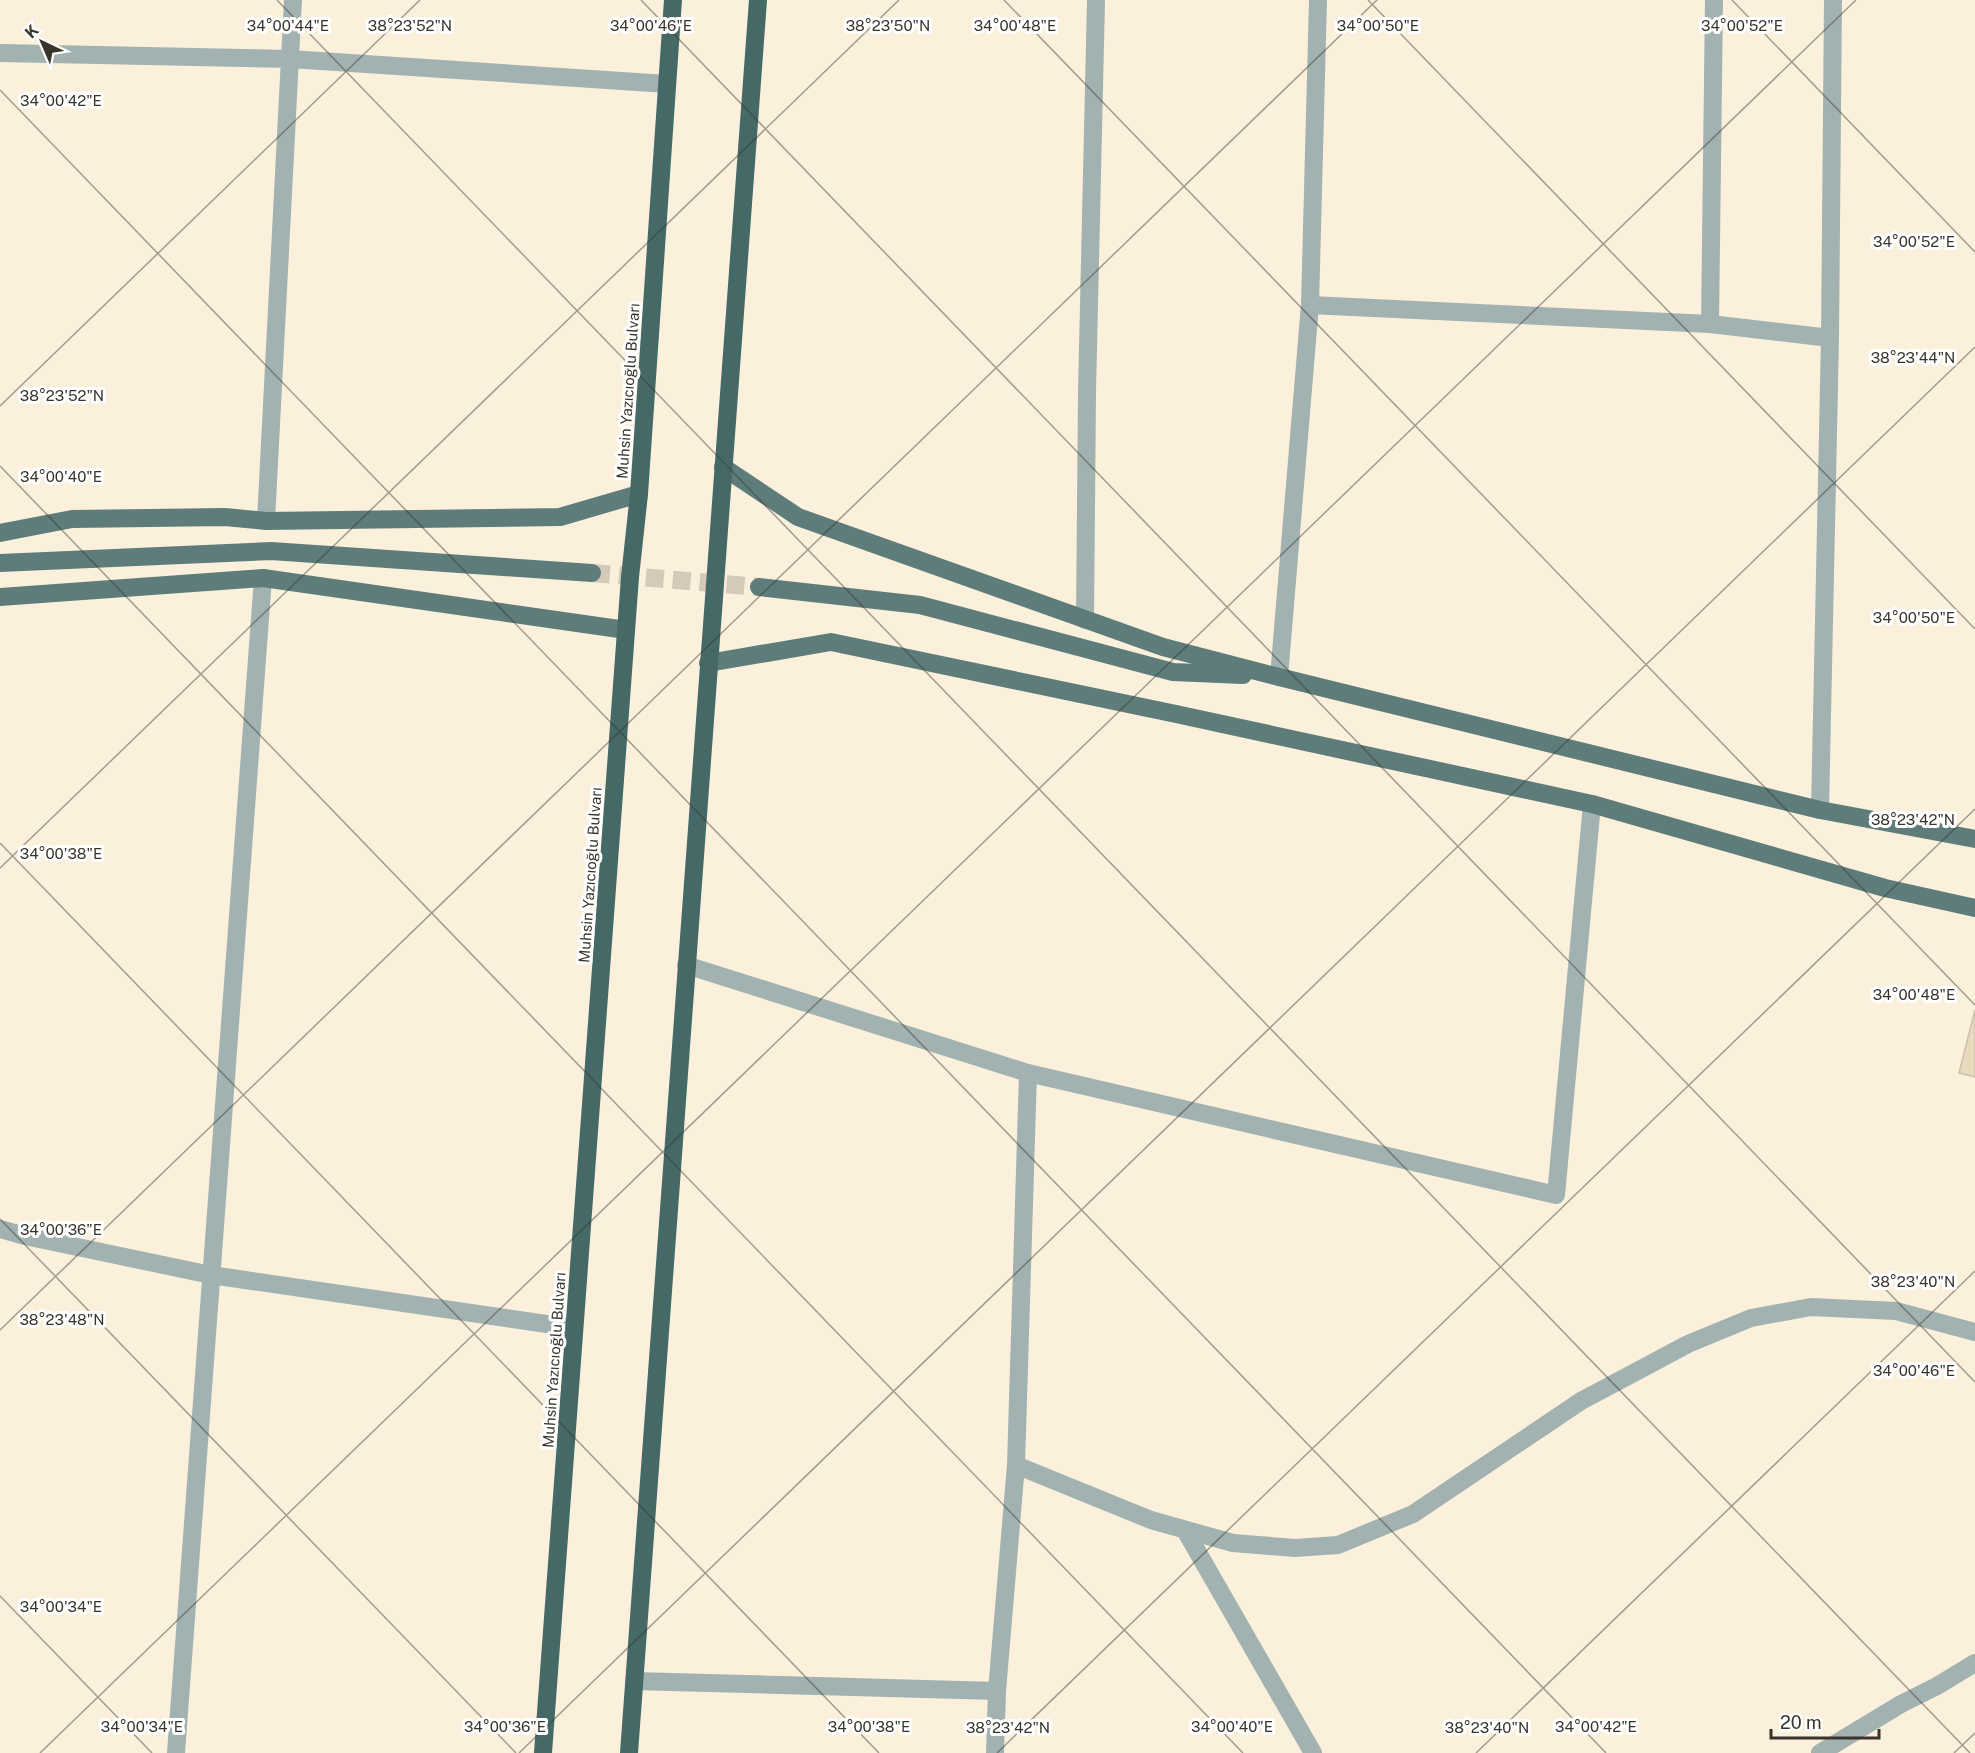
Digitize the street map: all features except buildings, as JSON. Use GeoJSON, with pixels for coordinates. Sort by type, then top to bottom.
{"type":"FeatureCollection","features":[{"type":"Feature","properties":{"kind":"highway","name":"Muhsin Yazıcıoğlu Bulvarı"},"geometry":{"type":"LineString","coordinates":[[543,1753],[626,630],[639,494],[673,0]]}},
{"type":"Feature","properties":{"kind":"highway"},"geometry":{"type":"LineString","coordinates":[[629,1753],[758,0]]}},
{"type":"Feature","properties":{"kind":"main road"},"geometry":{"type":"LineString","coordinates":[[723,467],[798,517],[1163,646],[1279,677],[1820,810],[1975,839]]}},
{"type":"Feature","properties":{"kind":"main road"},"geometry":{"type":"LineString","coordinates":[[0,533],[72,519],[225,517],[266,521],[560,517],[639,494]]}},
{"type":"Feature","properties":{"kind":"main road"},"geometry":{"type":"LineString","coordinates":[[0,563],[271,551],[592,573]]}},
{"type":"Feature","properties":{"kind":"main road"},"geometry":{"type":"LineString","coordinates":[[0,597],[263,578],[626,630]]}},
{"type":"Feature","properties":{"kind":"main road"},"geometry":{"type":"LineString","coordinates":[[759,588],[920,605],[1173,672],[1279,677]]}},
{"type":"Feature","properties":{"kind":"main road"},"geometry":{"type":"LineString","coordinates":[[708,663],[831,642],[1592,804],[1885,888],[1975,908]]}},
{"type":"Feature","properties":{"kind":"street"},"geometry":{"type":"LineString","coordinates":[[266,521],[293,0]]}},
{"type":"Feature","properties":{"kind":"street"},"geometry":{"type":"LineString","coordinates":[[1085,620],[1087,380],[1096,0]]}},
{"type":"Feature","properties":{"kind":"street"},"geometry":{"type":"LineString","coordinates":[[1279,677],[1310,305],[1318,0]]}},
{"type":"Feature","properties":{"kind":"street"},"geometry":{"type":"LineString","coordinates":[[1710,324],[1713,0]]}},
{"type":"Feature","properties":{"kind":"street"},"geometry":{"type":"LineString","coordinates":[[1820,810],[1830,338],[1833,0]]}},
{"type":"Feature","properties":{"kind":"street"},"geometry":{"type":"LineString","coordinates":[[0,53],[290,59],[667,84]]}},
{"type":"Feature","properties":{"kind":"street"},"geometry":{"type":"LineString","coordinates":[[1310,305],[1710,324],[1830,338]]}},
{"type":"Feature","properties":{"kind":"street"},"geometry":{"type":"LineString","coordinates":[[176,1753],[263,578]]}},
{"type":"Feature","properties":{"kind":"street"},"geometry":{"type":"LineString","coordinates":[[686,965],[1028,1073],[1556,1195],[1592,804]]}},
{"type":"Feature","properties":{"kind":"street"},"geometry":{"type":"LineString","coordinates":[[995,1753],[997,1691],[1016,1465],[1028,1073]]}},
{"type":"Feature","properties":{"kind":"street"},"geometry":{"type":"LineString","coordinates":[[0,1229],[211,1275],[574,1328]]}},
{"type":"Feature","properties":{"kind":"street"},"geometry":{"type":"LineString","coordinates":[[1016,1465],[1151,1520],[1233,1543],[1295,1548],[1338,1545],[1413,1514],[1581,1401],[1688,1344],[1751,1318],[1811,1307],[1896,1311],[1975,1332]]}},
{"type":"Feature","properties":{"kind":"street"},"geometry":{"type":"LineString","coordinates":[[1185,1530],[1313,1753]]}},
{"type":"Feature","properties":{"kind":"street"},"geometry":{"type":"LineString","coordinates":[[1820,1753],[1975,1663]]}},
{"type":"Feature","properties":{"kind":"street"},"geometry":{"type":"LineString","coordinates":[[634,1681],[997,1691]]}},
{"type":"Feature","properties":{"kind":"tunnel"},"geometry":{"type":"LineString","coordinates":[[592,573],[759,587]]}}]}
